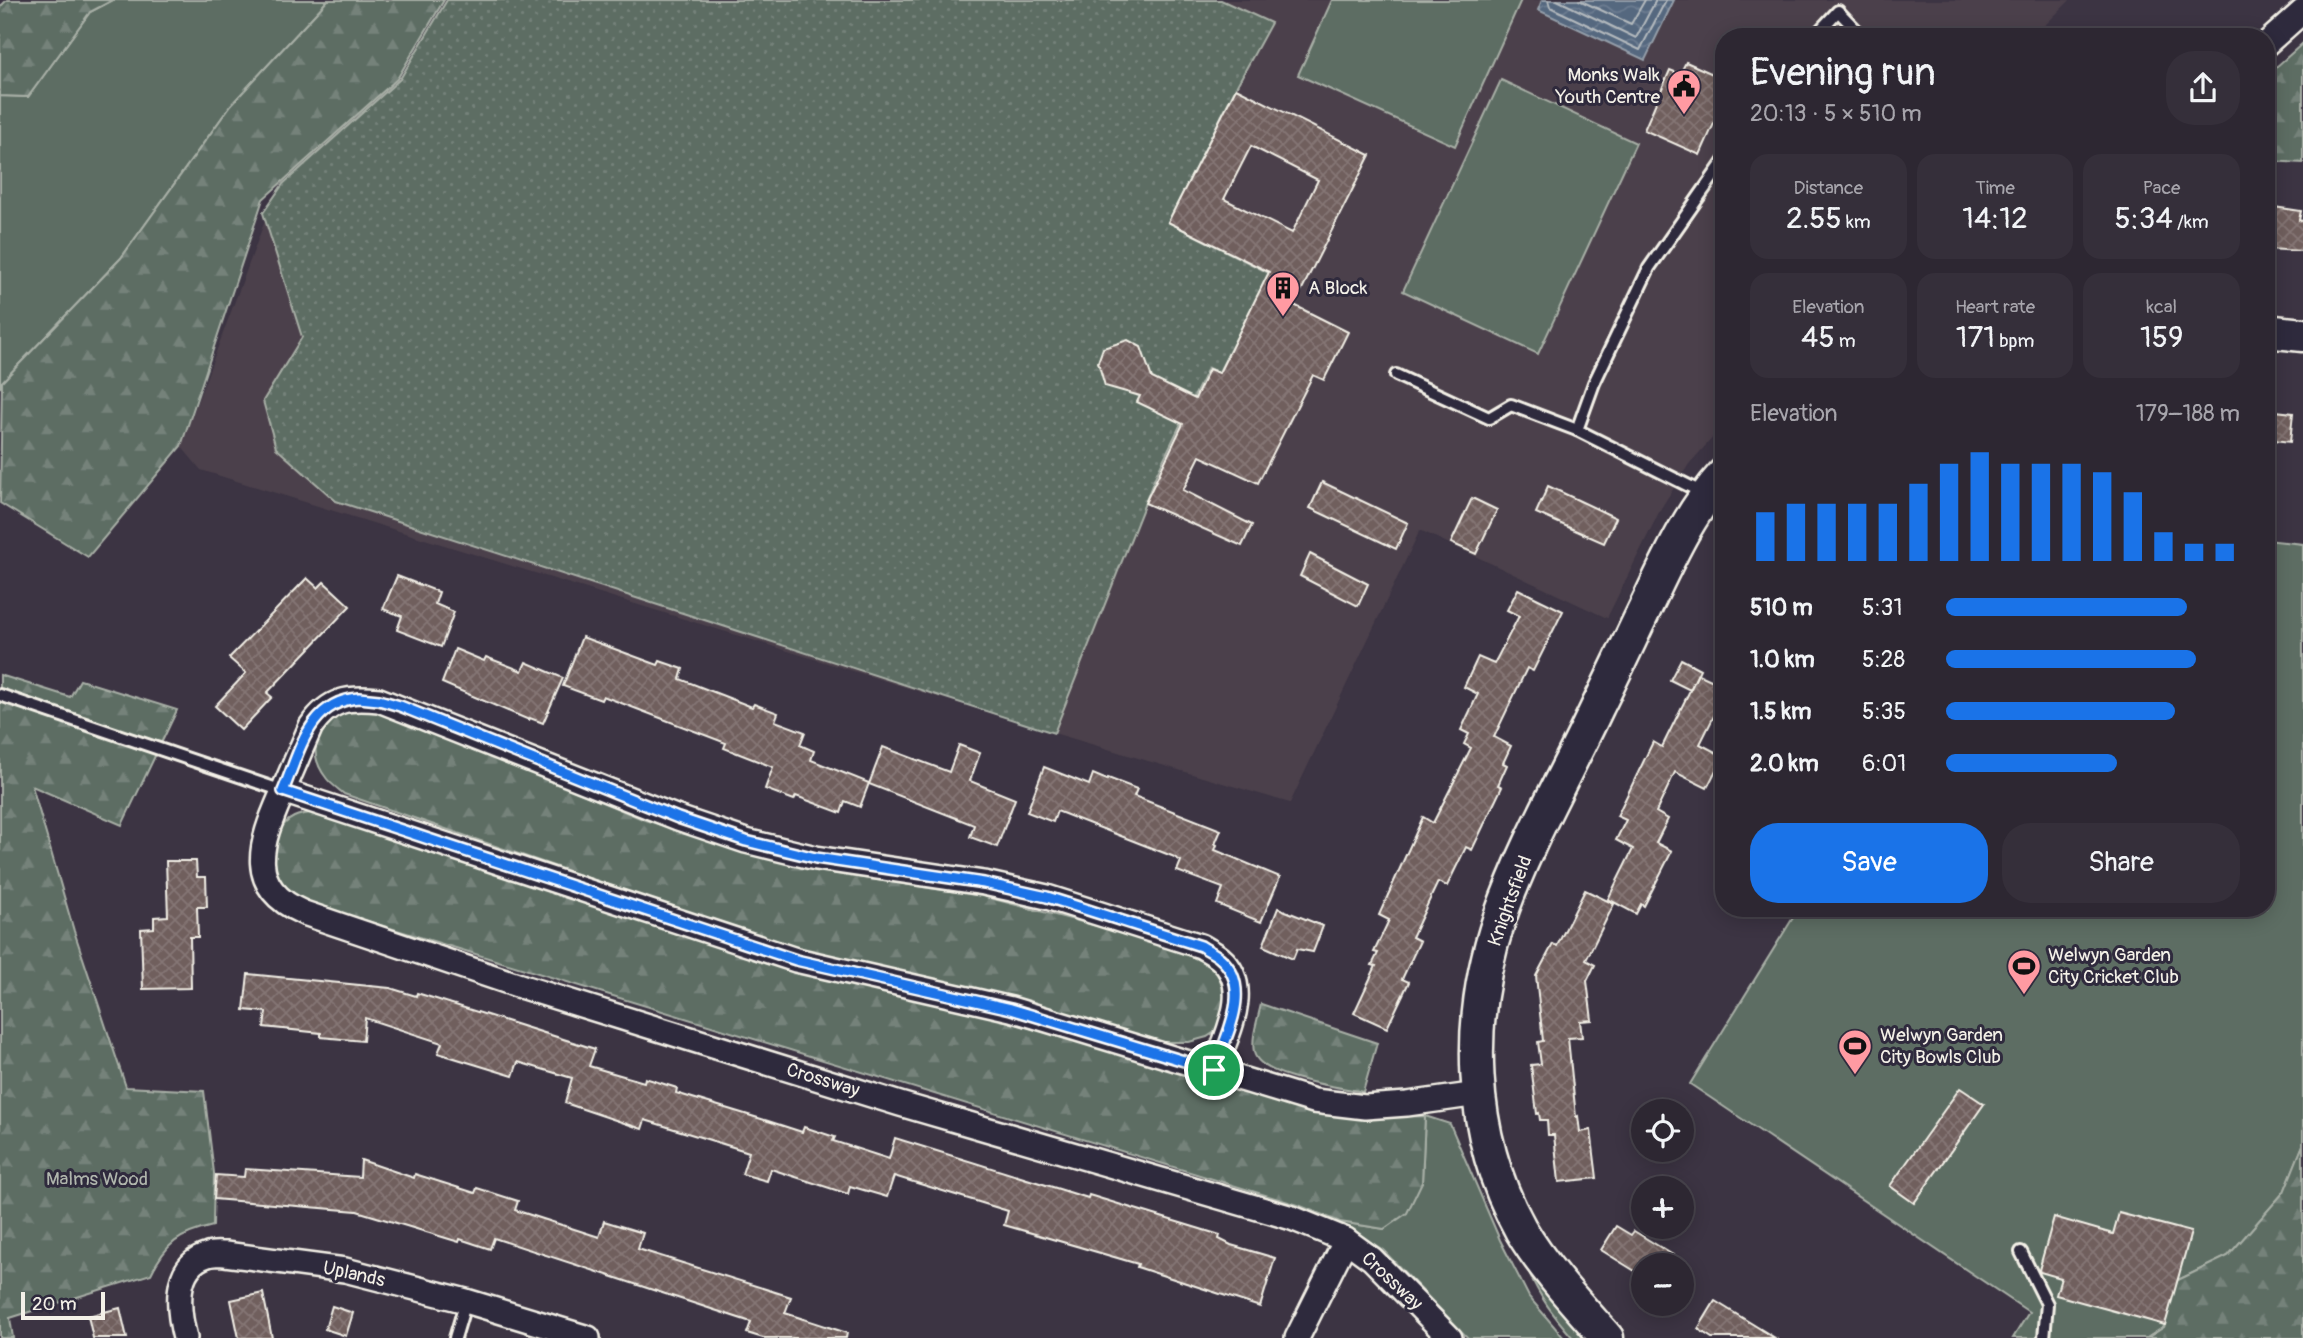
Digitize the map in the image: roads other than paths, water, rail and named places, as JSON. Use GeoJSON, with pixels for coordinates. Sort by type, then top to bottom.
{"type":"FeatureCollection","features":[{"type":"Feature","properties":{"kind":"street"},"geometry":{"type":"LineString","coordinates":[[2275,36],[2303,11]]}},
{"type":"Feature","properties":{"kind":"street"},"geometry":{"type":"LineString","coordinates":[[2275,332],[2303,335]]}},
{"type":"Feature","properties":{"kind":"street","name":"Knightsfield"},"geometry":{"type":"LineString","coordinates":[[1607,1338],[1553,1274],[1523,1232],[1495,1174],[1484,1134],[1478,1094],[1476,1052],[1479,1008],[1500,918],[1534,839],[1663,570],[1682,534],[1715,485]]}},
{"type":"Feature","properties":{"kind":"street","name":"Crossway"},"geometry":{"type":"LineString","coordinates":[[1214,1070],[1236,1008],[1237,991],[1233,974],[1220,958],[1201,946],[1047,897],[984,883],[816,858],[746,841],[678,818],[379,700],[347,699],[320,713],[311,726],[264,841],[262,869],[266,882],[276,897],[304,913],[523,988],[900,1104],[1292,1218],[1346,1240],[1372,1259],[1450,1338]]}},
{"type":"Feature","properties":{"kind":"street"},"geometry":{"type":"LineString","coordinates":[[283,791],[796,960],[1011,1009],[1314,1101],[1365,1107],[1478,1094]]}},
{"type":"Feature","properties":{"kind":"street"},"geometry":{"type":"LineString","coordinates":[[1297,1338],[1346,1240]]}},
{"type":"Feature","properties":{"kind":"street","name":"Uplands"},"geometry":{"type":"LineString","coordinates":[[185,1338],[181,1324],[179,1291],[187,1271],[195,1262],[208,1255],[225,1254],[345,1270],[466,1301],[588,1338]]}},
{"type":"Feature","properties":{"kind":"lane"},"geometry":{"type":"LineString","coordinates":[[1831,0],[1854,28]]}},
{"type":"Feature","properties":{"kind":"lane"},"geometry":{"type":"LineString","coordinates":[[1822,28],[1838,11]]}},
{"type":"Feature","properties":{"kind":"lane"},"geometry":{"type":"LineString","coordinates":[[1577,430],[1594,383],[1649,268],[1715,174]]}},
{"type":"Feature","properties":{"kind":"lane"},"geometry":{"type":"LineString","coordinates":[[1396,375],[1489,418],[1511,405],[1715,484]]}},
{"type":"Feature","properties":{"kind":"lane"},"geometry":{"type":"LineString","coordinates":[[0,695],[283,791]]}},
{"type":"Feature","properties":{"kind":"lane"},"geometry":{"type":"LineString","coordinates":[[2021,1252],[2047,1304],[2044,1338]]}},
{"type":"Feature","properties":{"kind":"lane"},"geometry":{"type":"LineString","coordinates":[[456,1338],[466,1301]]}},
{"type":"Feature","properties":{"kind":"water"},"geometry":{"type":"Polygon","coordinates":[[[1542,0],[1674,0],[1645,60],[1538,10],[1542,0]]]}},
{"type":"Feature","properties":{"kind":"place","name":"Monks Walk Youth Centre"},"geometry":{"type":"Point","coordinates":[1684,116]}},
{"type":"Feature","properties":{"kind":"place","name":"A Block"},"geometry":{"type":"Point","coordinates":[1283,318]}},
{"type":"Feature","properties":{"kind":"place","name":"Welwyn Garden City Cricket Club"},"geometry":{"type":"Point","coordinates":[2024,996]}},
{"type":"Feature","properties":{"kind":"place","name":"Welwyn Garden City Bowls Club"},"geometry":{"type":"Point","coordinates":[1855,1076]}},
{"type":"Feature","properties":{"kind":"park label","name":"Malms Wood"},"geometry":{"type":"Point","coordinates":[97,1179]}}]}
